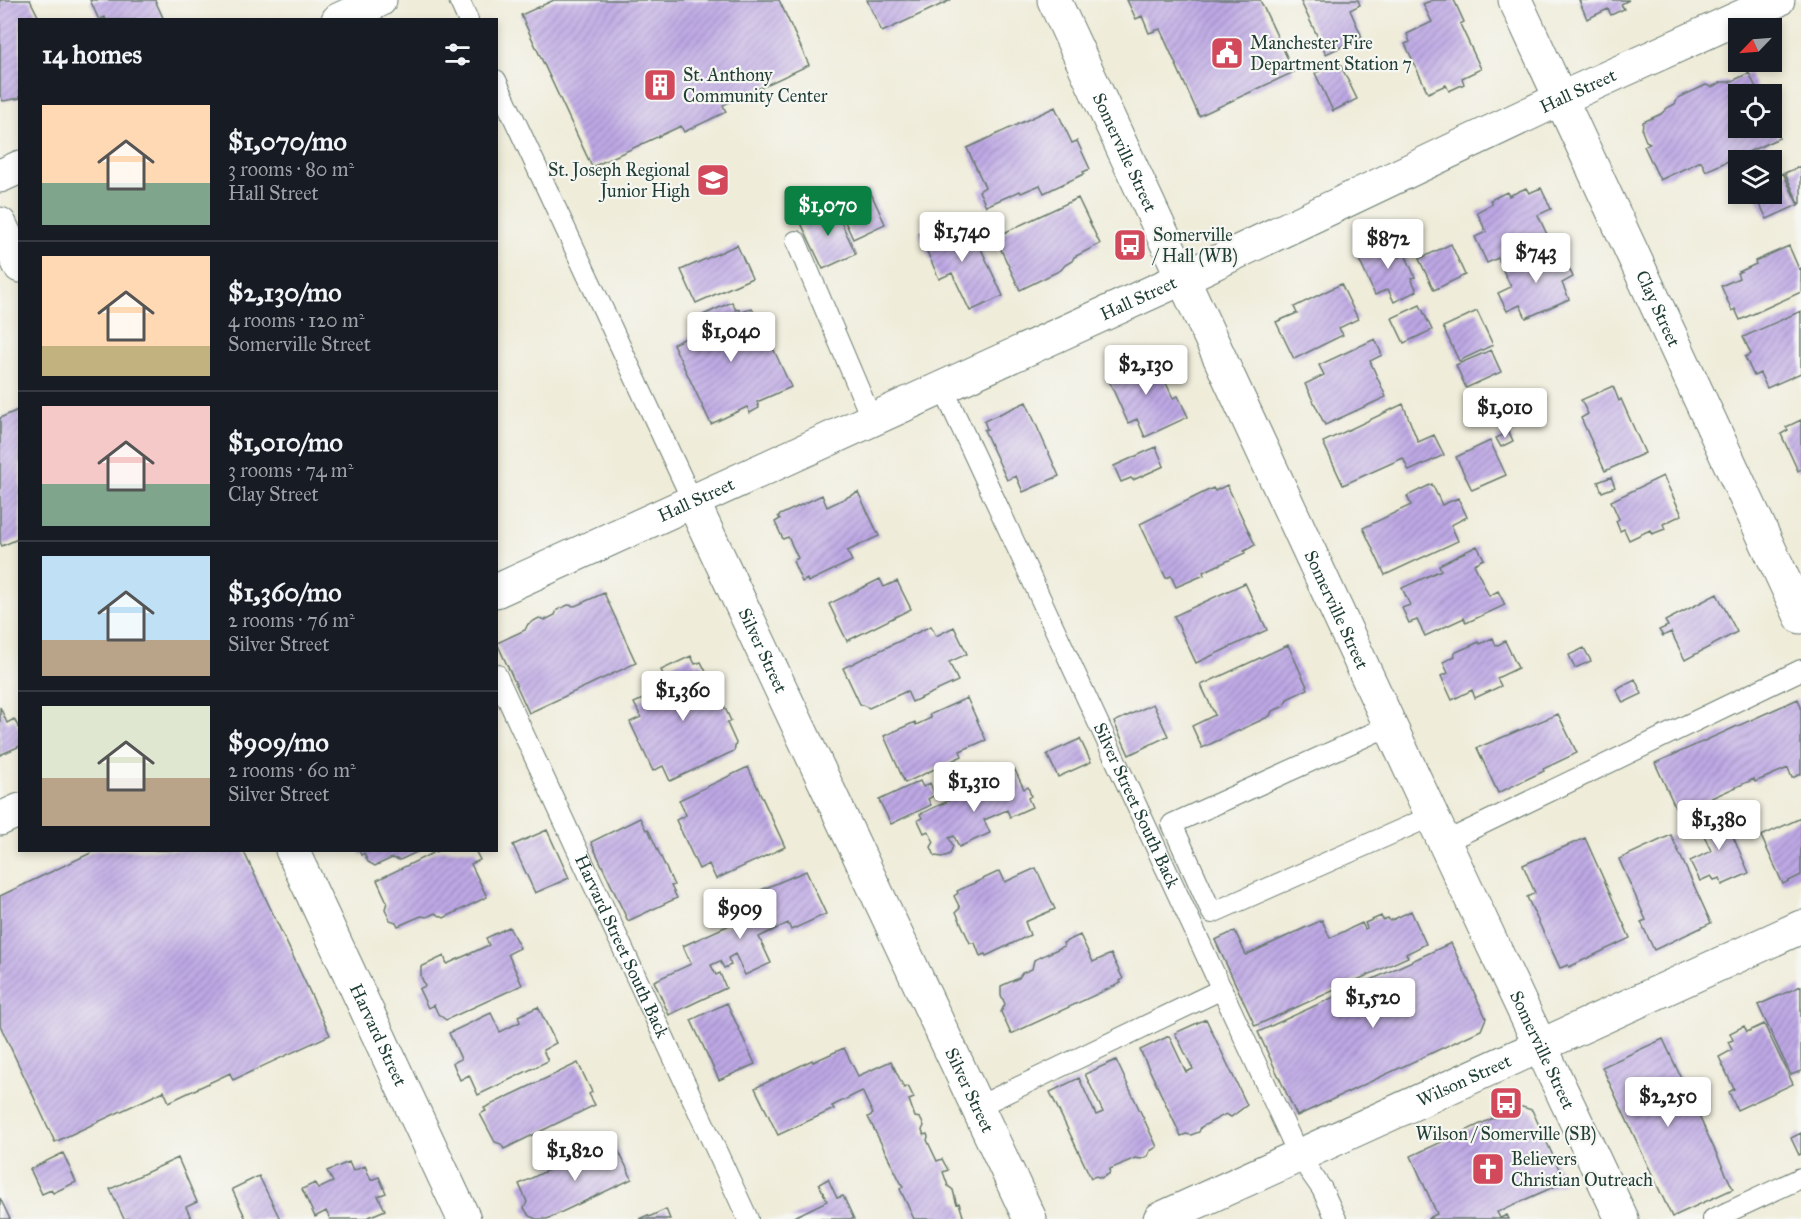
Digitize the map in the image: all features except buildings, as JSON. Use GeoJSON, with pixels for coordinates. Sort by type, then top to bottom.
{"type":"FeatureCollection","features":[{"type":"Feature","properties":{"kind":"street"},"geometry":{"type":"LineString","coordinates":[[342,18],[380,0]]}},
{"type":"Feature","properties":{"kind":"street","name":"Somerville Street"},"geometry":{"type":"LineString","coordinates":[[1054,0],[1622,1219]]}},
{"type":"Feature","properties":{"kind":"street","name":"Clay Street"},"geometry":{"type":"LineString","coordinates":[[1515,0],[1801,616]]}},
{"type":"Feature","properties":{"kind":"street","name":"Hall Street"},"geometry":{"type":"LineString","coordinates":[[498,590],[1183,278],[1560,99],[1778,0]]}},
{"type":"Feature","properties":{"kind":"street"},"geometry":{"type":"LineString","coordinates":[[0,176],[18,168]]}},
{"type":"Feature","properties":{"kind":"street"},"geometry":{"type":"LineString","coordinates":[[0,224],[18,262]]}},
{"type":"Feature","properties":{"kind":"street","name":"Silver Street"},"geometry":{"type":"LineString","coordinates":[[693,502],[1030,1219]]}},
{"type":"Feature","properties":{"kind":"street"},"geometry":{"type":"LineString","coordinates":[[0,819],[18,811]]}},
{"type":"Feature","properties":{"kind":"street","name":"Harvard Street"},"geometry":{"type":"LineString","coordinates":[[293,852],[464,1219]]}},
{"type":"Feature","properties":{"kind":"street","name":"Wilson Street"},"geometry":{"type":"LineString","coordinates":[[1160,1219],[1801,927]]}},
{"type":"Feature","properties":{"kind":"lane"},"geometry":{"type":"LineString","coordinates":[[459,0],[467,18]]}},
{"type":"Feature","properties":{"kind":"lane","name":"Silver Street"},"geometry":{"type":"LineString","coordinates":[[498,84],[693,502]]}},
{"type":"Feature","properties":{"kind":"lane"},"geometry":{"type":"LineString","coordinates":[[796,241],[872,420]]}},
{"type":"Feature","properties":{"kind":"lane","name":"Silver Street South Back"},"geometry":{"type":"LineString","coordinates":[[943,388],[1299,1156],[1322,1190],[1336,1219]]}},
{"type":"Feature","properties":{"kind":"lane"},"geometry":{"type":"LineString","coordinates":[[1391,725],[1172,824],[1212,913],[1439,829],[1801,670]]}},
{"type":"Feature","properties":{"kind":"lane","name":"Harvard Street South Back"},"geometry":{"type":"LineString","coordinates":[[498,678],[748,1219]]}},
{"type":"Feature","properties":{"kind":"lane"},"geometry":{"type":"LineString","coordinates":[[977,1107],[1222,989]]}},
{"type":"Feature","properties":{"kind":"lane"},"geometry":{"type":"LineString","coordinates":[[1713,1219],[1801,1178]]}},
{"type":"Feature","properties":{"kind":"place","name":"Manchester Fire Department Station 7"},"geometry":{"type":"Point","coordinates":[1227,53]}},
{"type":"Feature","properties":{"kind":"place","name":"St. Anthony Community Center"},"geometry":{"type":"Point","coordinates":[660,85]}},
{"type":"Feature","properties":{"kind":"place","name":"St. Joseph Regional Junior High"},"geometry":{"type":"Point","coordinates":[713,180]}},
{"type":"Feature","properties":{"kind":"place","name":"Somerville / Hall (WB)"},"geometry":{"type":"Point","coordinates":[1130,245]}},
{"type":"Feature","properties":{"kind":"place","name":"Wilson / Somerville (SB)"},"geometry":{"type":"Point","coordinates":[1506,1103]}},
{"type":"Feature","properties":{"kind":"place","name":"Believers Christian Outreach"},"geometry":{"type":"Point","coordinates":[1488,1169]}}]}
